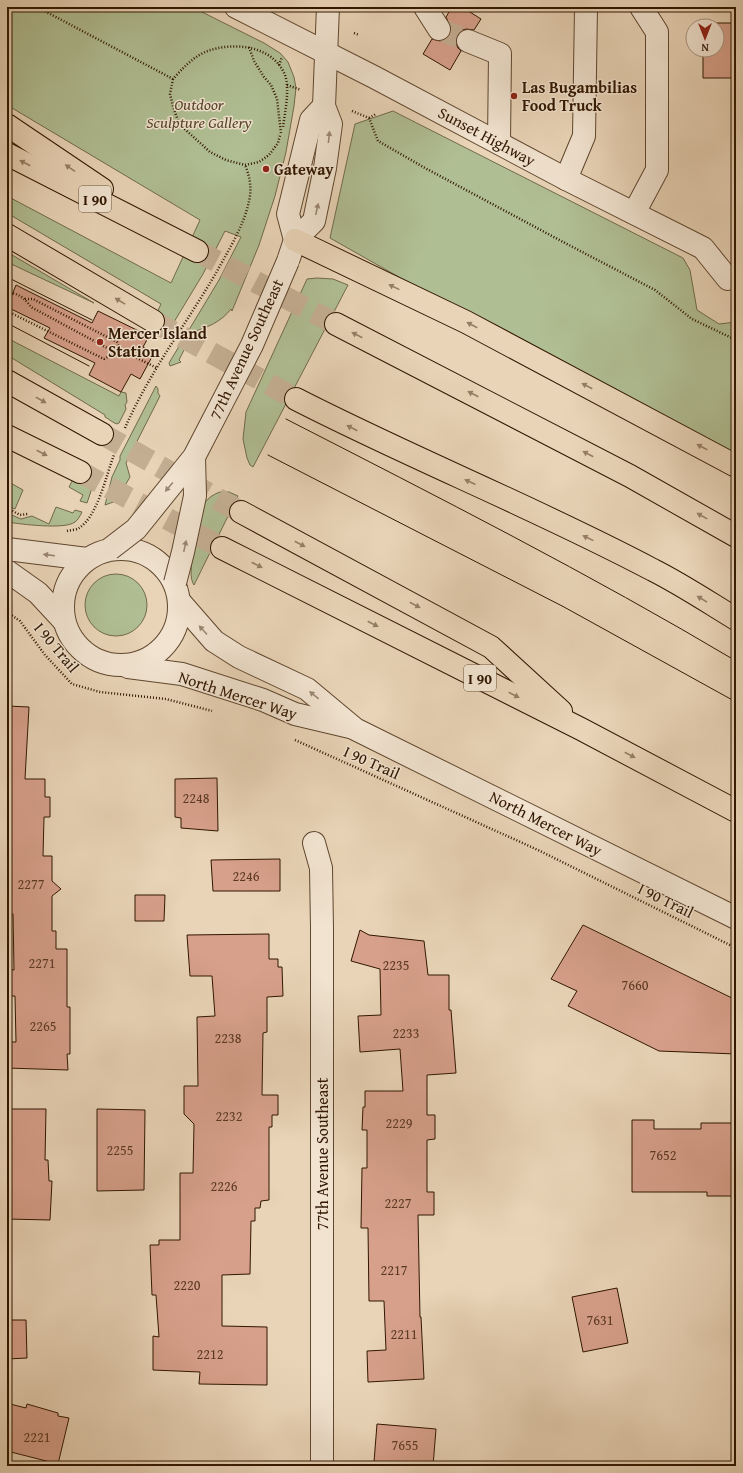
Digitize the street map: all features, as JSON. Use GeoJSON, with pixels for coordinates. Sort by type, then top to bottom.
{"type":"FeatureCollection","features":[{"type":"Feature","properties":{"kind":"highway","name":"I 90"},"geometry":{"type":"LineString","coordinates":[[7,125],[191,248],[7,154]]}},
{"type":"Feature","properties":{"kind":"highway"},"geometry":{"type":"LineString","coordinates":[[7,235],[153,321]]}},
{"type":"Feature","properties":{"kind":"highway"},"geometry":{"type":"LineString","coordinates":[[295,240],[466,322],[736,466]]}},
{"type":"Feature","properties":{"kind":"highway"},"geometry":{"type":"LineString","coordinates":[[336,324],[624,472],[736,536]]}},
{"type":"Feature","properties":{"kind":"highway"},"geometry":{"type":"LineString","coordinates":[[7,381],[109,442]]}},
{"type":"Feature","properties":{"kind":"highway"},"geometry":{"type":"LineString","coordinates":[[296,399],[359,432],[513,501],[654,570],[736,619]]}},
{"type":"Feature","properties":{"kind":"highway"},"geometry":{"type":"LineString","coordinates":[[7,436],[80,472]]}},
{"type":"Feature","properties":{"kind":"highway"},"geometry":{"type":"LineString","coordinates":[[242,512],[492,646],[581,729]]}},
{"type":"Feature","properties":{"kind":"highway","name":"I 90"},"geometry":{"type":"LineString","coordinates":[[222,548],[581,729],[736,811]]}},
{"type":"Feature","properties":{"kind":"street","name":"Sunset Highway"},"geometry":{"type":"LineString","coordinates":[[236,7],[327,52],[500,142],[566,179],[703,248],[728,279]]}},
{"type":"Feature","properties":{"kind":"street"},"geometry":{"type":"LineString","coordinates":[[295,240],[288,214],[311,120],[324,106],[328,7]]}},
{"type":"Feature","properties":{"kind":"street"},"geometry":{"type":"LineString","coordinates":[[424,7],[438,29]]}},
{"type":"Feature","properties":{"kind":"street"},"geometry":{"type":"LineString","coordinates":[[566,179],[584,136],[586,7]]}},
{"type":"Feature","properties":{"kind":"street"},"geometry":{"type":"LineString","coordinates":[[634,213],[658,170],[658,32],[641,7]]}},
{"type":"Feature","properties":{"kind":"street"},"geometry":{"type":"LineString","coordinates":[[468,41],[500,54],[500,142]]}},
{"type":"Feature","properties":{"kind":"street","name":"77th Avenue Southeast"},"geometry":{"type":"LineString","coordinates":[[110,549],[136,529],[194,457],[252,345],[288,261],[295,240]]}},
{"type":"Feature","properties":{"kind":"street","name":"77th Avenue Southeast"},"geometry":{"type":"LineString","coordinates":[[178,593],[183,552],[195,496],[194,457]]}},
{"type":"Feature","properties":{"kind":"street"},"geometry":{"type":"LineString","coordinates":[[130,548],[149,555],[164,567],[178,593],[178,622],[170,640],[156,654],[138,663],[119,666],[100,662],[84,652],[71,638],[64,621],[62,602],[67,583],[77,567],[92,556],[110,549],[130,548]]}},
{"type":"Feature","properties":{"kind":"street"},"geometry":{"type":"LineString","coordinates":[[7,549],[88,559]]}},
{"type":"Feature","properties":{"kind":"street"},"geometry":{"type":"LineString","coordinates":[[7,571],[38,593],[64,621]]}},
{"type":"Feature","properties":{"kind":"street","name":"North Mercer Way"},"geometry":{"type":"LineString","coordinates":[[178,593],[214,642],[239,658],[307,690],[355,729]]}},
{"type":"Feature","properties":{"kind":"street","name":"North Mercer Way"},"geometry":{"type":"LineString","coordinates":[[119,666],[182,674],[263,700],[295,714],[355,729],[736,918]]}},
{"type":"Feature","properties":{"kind":"street","name":"77th Avenue Southeast"},"geometry":{"type":"LineString","coordinates":[[314,843],[321,868],[322,928],[322,1466]]}},
{"type":"Feature","properties":{"kind":"path"},"geometry":{"type":"LineString","coordinates":[[36,7],[173,79]]}},
{"type":"Feature","properties":{"kind":"path"},"geometry":{"type":"LineString","coordinates":[[354,33],[359,35]]}},
{"type":"Feature","properties":{"kind":"path"},"geometry":{"type":"LineString","coordinates":[[227,47],[249,47],[265,54],[279,65],[285,75],[287,85],[281,133],[278,143],[269,155],[259,162],[246,166],[226,160],[210,152],[179,124],[170,94],[173,79],[188,62],[205,52],[227,47]]}},
{"type":"Feature","properties":{"kind":"path"},"geometry":{"type":"LineString","coordinates":[[249,47],[254,61],[271,85],[276,99],[281,133]]}},
{"type":"Feature","properties":{"kind":"path"},"geometry":{"type":"LineString","coordinates":[[279,65],[282,57]]}},
{"type":"Feature","properties":{"kind":"path"},"geometry":{"type":"LineString","coordinates":[[287,85],[296,88]]}},
{"type":"Feature","properties":{"kind":"path"},"geometry":{"type":"LineString","coordinates":[[365,117],[369,118],[376,114]]}},
{"type":"Feature","properties":{"kind":"path"},"geometry":{"type":"LineString","coordinates":[[369,118],[378,141],[558,240],[655,290],[692,319],[736,340]]}},
{"type":"Feature","properties":{"kind":"path"},"geometry":{"type":"LineString","coordinates":[[125,428],[134,408],[203,294],[242,223],[249,202],[250,191],[250,178],[246,166]]}},
{"type":"Feature","properties":{"kind":"path"},"geometry":{"type":"LineString","coordinates":[[7,293],[13,292],[25,299],[30,307],[109,349],[121,350],[157,368]]}},
{"type":"Feature","properties":{"kind":"path"},"geometry":{"type":"LineString","coordinates":[[25,299],[33,299],[117,342],[121,350]]}},
{"type":"Feature","properties":{"kind":"path"},"geometry":{"type":"LineString","coordinates":[[7,311],[104,359],[121,350]]}},
{"type":"Feature","properties":{"kind":"path"},"geometry":{"type":"LineString","coordinates":[[64,531],[78,529],[89,518],[97,503],[109,442]]}},
{"type":"Feature","properties":{"kind":"path"},"geometry":{"type":"LineString","coordinates":[[7,508],[20,515],[28,514]]}},
{"type":"Feature","properties":{"kind":"path","name":"I 90 Trail"},"geometry":{"type":"LineString","coordinates":[[7,612],[20,621],[45,654],[72,684],[100,692],[166,699],[219,713]]}},
{"type":"Feature","properties":{"kind":"path","name":"I 90 Trail"},"geometry":{"type":"LineString","coordinates":[[292,739],[538,850],[736,948]]}},
{"type":"Feature","properties":{"kind":"green space","name":"Outdoor Sculpture Gallery"},"geometry":{"type":"Polygon","coordinates":[[[7,7],[192,7],[264,43],[280,53],[288,62],[294,77],[296,88],[294,106],[286,152],[275,196],[259,245],[232,311],[231,309],[214,324],[193,332],[179,360],[181,362],[170,366],[169,363],[219,280],[241,237],[225,231],[203,274],[171,327],[153,335],[151,333],[155,323],[153,321],[161,304],[7,213],[7,196],[171,283],[200,220],[7,105],[7,7]]]}},
{"type":"Feature","properties":{"kind":"green space"},"geometry":{"type":"Polygon","coordinates":[[[393,111],[683,258],[690,270],[697,310],[719,324],[736,322],[736,468],[330,238],[355,124],[393,111]]]}},
{"type":"Feature","properties":{"kind":"green space"},"geometry":{"type":"Polygon","coordinates":[[[7,252],[94,303],[7,262],[7,252]]]}},
{"type":"Feature","properties":{"kind":"green space"},"geometry":{"type":"Polygon","coordinates":[[[307,279],[333,279],[348,285],[253,467],[250,465],[247,458],[243,439],[246,412],[307,279]]]}},
{"type":"Feature","properties":{"kind":"green space"},"geometry":{"type":"Polygon","coordinates":[[[7,338],[119,396],[121,392],[126,393],[126,409],[119,423],[117,424],[112,422],[105,417],[105,415],[7,355],[7,338]]]}},
{"type":"Feature","properties":{"kind":"green space"},"geometry":{"type":"Polygon","coordinates":[[[156,386],[160,396],[126,463],[130,477],[116,501],[105,505],[112,477],[120,460],[120,456],[156,386]]]}},
{"type":"Feature","properties":{"kind":"green space"},"geometry":{"type":"Polygon","coordinates":[[[77,472],[94,482],[87,503],[80,501],[83,495],[69,487],[77,472]]]}},
{"type":"Feature","properties":{"kind":"green space"},"geometry":{"type":"Polygon","coordinates":[[[7,481],[23,490],[15,509],[7,506],[7,481]]]}},
{"type":"Feature","properties":{"kind":"green space"},"geometry":{"type":"Polygon","coordinates":[[[220,492],[229,492],[238,496],[194,585],[192,582],[191,571],[193,539],[197,520],[205,503],[211,496],[220,492]]]}},
{"type":"Feature","properties":{"kind":"green space"},"geometry":{"type":"Polygon","coordinates":[[[56,507],[73,513],[75,510],[82,512],[75,522],[62,526],[42,526],[7,522],[7,513],[21,519],[32,516],[49,524],[56,507]]]}},
{"type":"Feature","properties":{"kind":"green space"},"geometry":{"type":"Polygon","coordinates":[[[116,574],[128,576],[138,583],[145,593],[147,605],[145,617],[138,627],[128,634],[116,636],[104,634],[94,627],[87,617],[85,605],[87,593],[94,583],[104,576],[116,574]]]}},
{"type":"Feature","properties":{"kind":"building"},"geometry":{"type":"Polygon","coordinates":[[[452,7],[462,7],[481,19],[474,30],[466,29],[460,31],[457,36],[456,43],[461,51],[450,70],[423,54],[432,39],[440,41],[445,40],[450,35],[451,28],[446,17],[452,7]]]}},
{"type":"Feature","properties":{"kind":"building"},"geometry":{"type":"Polygon","coordinates":[[[725,23],[736,23],[736,78],[703,78],[703,58],[725,58],[725,23]]]}},
{"type":"Feature","properties":{"kind":"building","name":"Mercer Island Station"},"geometry":{"type":"Polygon","coordinates":[[[16,285],[92,323],[98,311],[149,336],[143,347],[154,353],[140,379],[131,374],[121,392],[89,375],[95,363],[44,338],[50,328],[7,307],[16,285]]]}},
{"type":"Feature","properties":{"kind":"building"},"geometry":{"type":"Polygon","coordinates":[[[7,706],[29,707],[25,779],[45,779],[45,797],[50,797],[50,817],[44,817],[43,856],[52,856],[52,881],[61,889],[52,896],[52,931],[56,931],[56,949],[67,949],[67,1007],[70,1007],[70,1054],[67,1054],[68,1070],[7,1068],[7,1042],[16,1042],[15,996],[7,996],[7,969],[14,970],[13,914],[7,914],[7,706]]]}},
{"type":"Feature","properties":{"kind":"building"},"geometry":{"type":"Polygon","coordinates":[[[217,778],[218,831],[181,828],[181,818],[175,817],[175,779],[217,778]]]}},
{"type":"Feature","properties":{"kind":"building"},"geometry":{"type":"Polygon","coordinates":[[[280,859],[280,891],[213,891],[211,860],[280,859]]]}},
{"type":"Feature","properties":{"kind":"building"},"geometry":{"type":"Polygon","coordinates":[[[135,895],[165,895],[164,921],[135,921],[135,895]]]}},
{"type":"Feature","properties":{"kind":"building"},"geometry":{"type":"Polygon","coordinates":[[[583,925],[736,1000],[736,1054],[659,1051],[568,1006],[577,991],[551,979],[583,925]]]}},
{"type":"Feature","properties":{"kind":"building"},"geometry":{"type":"Polygon","coordinates":[[[360,930],[369,935],[424,941],[428,975],[449,975],[449,1010],[451,1010],[456,1073],[427,1075],[427,1115],[435,1115],[435,1139],[427,1140],[427,1192],[434,1192],[434,1215],[418,1215],[420,1317],[424,1379],[368,1382],[367,1351],[386,1350],[384,1301],[369,1301],[368,1228],[361,1228],[362,1168],[367,1168],[367,1130],[362,1130],[363,1107],[365,1107],[365,1091],[403,1091],[400,1049],[360,1052],[358,1016],[381,1015],[380,969],[351,961],[360,930]]]}},
{"type":"Feature","properties":{"kind":"building"},"geometry":{"type":"Polygon","coordinates":[[[269,934],[269,959],[278,959],[278,967],[282,967],[283,996],[267,997],[267,1032],[263,1033],[262,1095],[278,1095],[278,1115],[272,1115],[272,1127],[269,1127],[269,1200],[261,1201],[260,1208],[255,1208],[255,1221],[251,1221],[250,1274],[222,1275],[222,1326],[267,1327],[267,1385],[199,1384],[200,1372],[153,1370],[153,1336],[159,1337],[156,1295],[152,1295],[150,1245],[159,1245],[159,1240],[180,1240],[180,1173],[193,1173],[194,1124],[184,1114],[184,1086],[198,1086],[197,1017],[215,1016],[212,976],[190,976],[187,935],[269,934]]]}},
{"type":"Feature","properties":{"kind":"building"},"geometry":{"type":"Polygon","coordinates":[[[7,1109],[46,1109],[45,1160],[48,1160],[49,1181],[52,1181],[50,1220],[7,1219],[7,1109]]]}},
{"type":"Feature","properties":{"kind":"building"},"geometry":{"type":"Polygon","coordinates":[[[97,1109],[145,1110],[144,1190],[97,1191],[97,1109]]]}},
{"type":"Feature","properties":{"kind":"building"},"geometry":{"type":"Polygon","coordinates":[[[632,1120],[654,1120],[654,1129],[701,1129],[701,1123],[732,1123],[732,1148],[736,1149],[735,1196],[707,1196],[707,1192],[632,1192],[632,1120]]]}},
{"type":"Feature","properties":{"kind":"building"},"geometry":{"type":"Polygon","coordinates":[[[617,1288],[628,1343],[583,1352],[572,1297],[617,1288]]]}},
{"type":"Feature","properties":{"kind":"building"},"geometry":{"type":"Polygon","coordinates":[[[7,1320],[26,1320],[27,1358],[7,1359],[7,1320]]]}},
{"type":"Feature","properties":{"kind":"building"},"geometry":{"type":"Polygon","coordinates":[[[10,1404],[26,1408],[27,1404],[58,1413],[58,1416],[69,1418],[58,1464],[7,1451],[7,1417],[10,1404]]]}},
{"type":"Feature","properties":{"kind":"building"},"geometry":{"type":"Polygon","coordinates":[[[377,1424],[436,1429],[433,1466],[374,1462],[377,1424]]]}},
{"type":"Feature","properties":{"kind":"tunnel"},"geometry":{"type":"LineString","coordinates":[[439,29],[468,41]]}},
{"type":"Feature","properties":{"kind":"tunnel"},"geometry":{"type":"LineString","coordinates":[[197,251],[336,324]]}},
{"type":"Feature","properties":{"kind":"tunnel"},"geometry":{"type":"LineString","coordinates":[[153,321],[296,399]]}},
{"type":"Feature","properties":{"kind":"tunnel"},"geometry":{"type":"LineString","coordinates":[[102,434],[241,512]]}},
{"type":"Feature","properties":{"kind":"tunnel"},"geometry":{"type":"LineString","coordinates":[[80,472],[222,548]]}},
{"type":"Feature","properties":{"kind":"tram line"},"geometry":{"type":"LineString","coordinates":[[7,277],[92,320]]}},
{"type":"Feature","properties":{"kind":"tram line"},"geometry":{"type":"LineString","coordinates":[[7,323],[89,366]]}},
{"type":"Feature","properties":{"kind":"tram line"},"geometry":{"type":"LineString","coordinates":[[286,419],[570,567],[736,661]]}},
{"type":"Feature","properties":{"kind":"tram line"},"geometry":{"type":"LineString","coordinates":[[268,455],[564,607],[736,702]]}},
{"type":"Feature","properties":{"kind":"place","name":"Las Bugambilias Food Truck"},"geometry":{"type":"Point","coordinates":[514,96]}},
{"type":"Feature","properties":{"kind":"place","name":"Gateway"},"geometry":{"type":"Point","coordinates":[266,169]}},
{"type":"Feature","properties":{"kind":"place","name":"Mercer Island Station"},"geometry":{"type":"Point","coordinates":[100,342]}}]}
